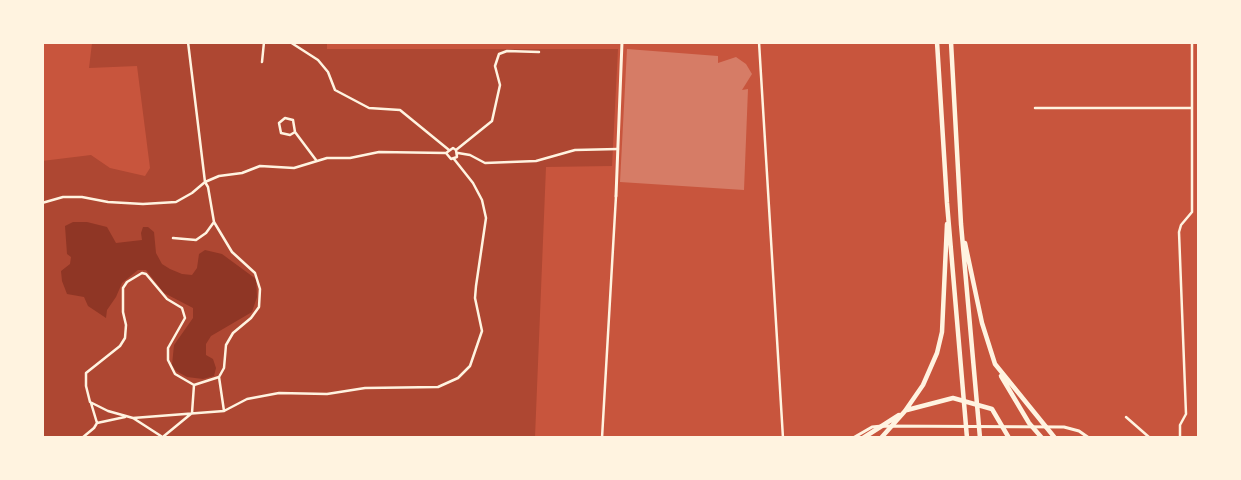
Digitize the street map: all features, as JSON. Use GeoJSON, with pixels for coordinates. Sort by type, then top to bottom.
{"type":"FeatureCollection","features":[{"type":"Feature","properties":{"kind":"highway"},"geometry":{"type":"LineString","coordinates":[[937,42],[947,203],[967,438]]}},
{"type":"Feature","properties":{"kind":"highway"},"geometry":{"type":"LineString","coordinates":[[951,42],[961,224],[980,438]]}},
{"type":"Feature","properties":{"kind":"highway"},"geometry":{"type":"LineString","coordinates":[[882,437],[923,385],[937,353],[942,332],[947,203]]}},
{"type":"Feature","properties":{"kind":"highway"},"geometry":{"type":"LineString","coordinates":[[961,224],[982,324],[995,364],[1029,422],[1042,438]]}},
{"type":"Feature","properties":{"kind":"highway"},"geometry":{"type":"LineString","coordinates":[[995,364],[1055,438]]}},
{"type":"Feature","properties":{"kind":"highway"},"geometry":{"type":"LineString","coordinates":[[863,438],[911,408],[953,398],[992,409],[1009,438]]}},
{"type":"Feature","properties":{"kind":"main road"},"geometry":{"type":"LineString","coordinates":[[616,196],[622,42]]}},
{"type":"Feature","properties":{"kind":"main road"},"geometry":{"type":"LineString","coordinates":[[852,438],[872,427],[882,426],[1064,427],[1079,431],[1089,438]]}},
{"type":"Feature","properties":{"kind":"street"},"geometry":{"type":"LineString","coordinates":[[188,42],[205,182],[208,187],[214,222],[232,252],[255,273],[260,289],[258,307],[251,318],[233,333],[226,345],[224,368],[220,377],[224,411]]}},
{"type":"Feature","properties":{"kind":"street"},"geometry":{"type":"LineString","coordinates":[[204,42],[225,42]]}},
{"type":"Feature","properties":{"kind":"street"},"geometry":{"type":"LineString","coordinates":[[262,62],[264,42]]}},
{"type":"Feature","properties":{"kind":"street"},"geometry":{"type":"LineString","coordinates":[[290,42],[318,60],[328,72],[335,90],[350,100],[369,108],[400,110],[449,150],[470,155],[485,163],[536,161],[575,150],[619,149]]}},
{"type":"Feature","properties":{"kind":"street"},"geometry":{"type":"LineString","coordinates":[[759,42],[783,438]]}},
{"type":"Feature","properties":{"kind":"street"},"geometry":{"type":"LineString","coordinates":[[1180,438],[1180,425],[1186,414],[1179,232],[1181,225],[1192,212],[1192,42]]}},
{"type":"Feature","properties":{"kind":"street"},"geometry":{"type":"LineString","coordinates":[[454,159],[457,152],[492,120],[500,85],[495,66],[499,54],[507,51],[539,52]]}},
{"type":"Feature","properties":{"kind":"street"},"geometry":{"type":"LineString","coordinates":[[1036,108],[1192,108]]}},
{"type":"Feature","properties":{"kind":"street"},"geometry":{"type":"LineString","coordinates":[[296,132],[290,135],[281,133],[279,123],[285,118],[293,120],[296,132],[316,160]]}},
{"type":"Feature","properties":{"kind":"street"},"geometry":{"type":"LineString","coordinates":[[42,202],[63,197],[82,197],[108,202],[143,204],[176,202],[192,194],[205,182],[260,166],[294,168],[316,160],[350,158],[379,152],[446,153],[449,150]]}},
{"type":"Feature","properties":{"kind":"street"},"geometry":{"type":"LineString","coordinates":[[133,418],[224,411],[247,399],[279,393],[326,394],[365,388],[438,387],[458,378],[470,366],[482,331],[475,298],[486,218],[479,194],[454,159],[451,159],[446,153]]}},
{"type":"Feature","properties":{"kind":"street"},"geometry":{"type":"LineString","coordinates":[[602,438],[616,196]]}},
{"type":"Feature","properties":{"kind":"street"},"geometry":{"type":"LineString","coordinates":[[173,238],[196,240],[206,233],[214,222]]}},
{"type":"Feature","properties":{"kind":"street"},"geometry":{"type":"LineString","coordinates":[[97,423],[86,386],[86,374],[120,346],[125,338],[126,325],[123,312],[123,288],[126,282],[142,273],[146,274],[167,300],[182,308],[185,318],[168,348],[168,360],[175,374],[194,385],[220,377]]}},
{"type":"Feature","properties":{"kind":"street"},"geometry":{"type":"LineString","coordinates":[[90,402],[108,412],[133,418],[164,437],[192,413],[194,385]]}},
{"type":"Feature","properties":{"kind":"street"},"geometry":{"type":"LineString","coordinates":[[82,438],[97,423],[127,416]]}},
{"type":"Feature","properties":{"kind":"street"},"geometry":{"type":"LineString","coordinates":[[1126,417],[1150,438]]}},
{"type":"Feature","properties":{"kind":"shaded area"},"geometry":{"type":"Polygon","coordinates":[[[327,42],[327,49],[618,49],[612,166],[546,167],[535,437],[43,437],[42,161],[91,155],[110,168],[145,176],[150,168],[137,66],[89,68],[92,43],[327,42]]]}},
{"type":"Feature","properties":{"kind":"shaded area"},"geometry":{"type":"Polygon","coordinates":[[[73,222],[87,222],[107,227],[116,243],[142,240],[141,233],[143,227],[148,227],[154,232],[156,253],[162,264],[170,269],[182,274],[192,275],[197,268],[199,254],[205,250],[222,254],[256,279],[257,297],[252,312],[211,336],[206,344],[206,355],[213,359],[216,368],[214,376],[203,379],[187,377],[176,371],[172,365],[174,345],[193,318],[193,308],[164,293],[146,270],[138,270],[122,283],[116,297],[107,310],[106,318],[88,306],[84,297],[67,294],[62,281],[61,271],[70,264],[71,257],[67,254],[65,226],[73,222]]]}},
{"type":"Feature","properties":{"kind":"building"},"geometry":{"type":"Polygon","coordinates":[[[627,49],[718,56],[718,63],[736,57],[746,64],[752,74],[742,90],[748,89],[744,190],[620,182],[627,49]]]}}]}
